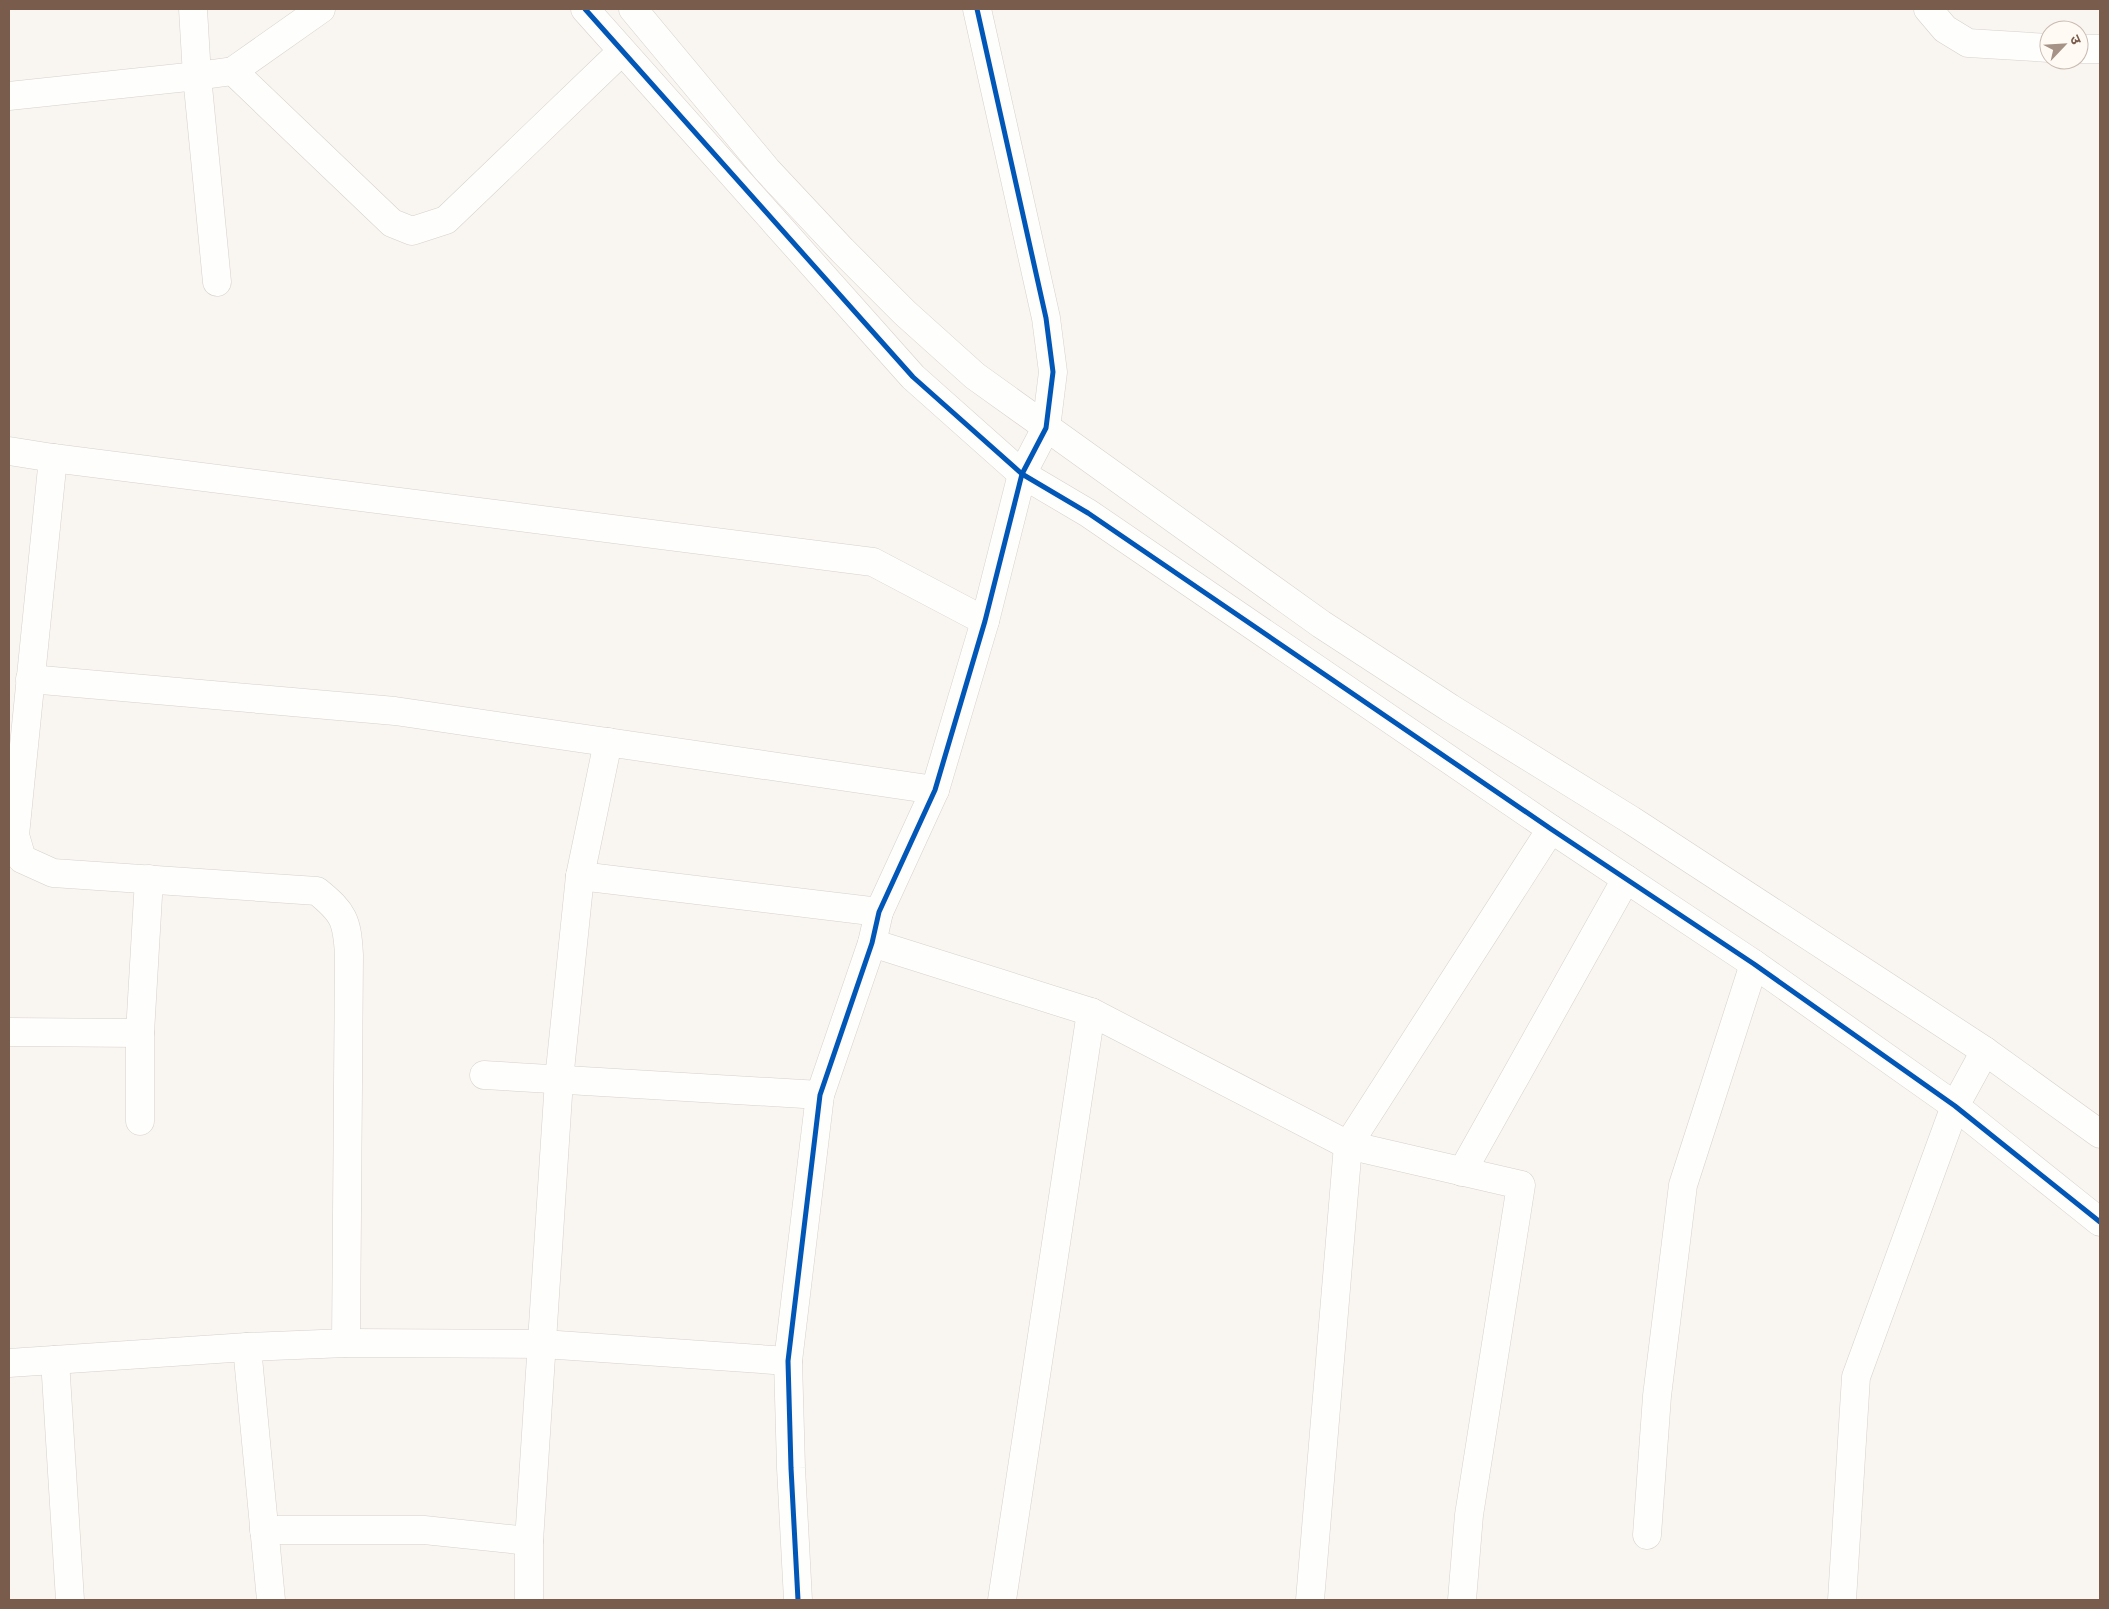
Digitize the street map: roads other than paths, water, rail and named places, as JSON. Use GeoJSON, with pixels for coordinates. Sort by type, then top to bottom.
{"type":"FeatureCollection","features":[{"type":"Feature","properties":{"kind":"street"},"geometry":{"type":"LineString","coordinates":[[193,9],[197,76],[217,282]]}},
{"type":"Feature","properties":{"kind":"street"},"geometry":{"type":"LineString","coordinates":[[9,96],[233,71],[321,9]]}},
{"type":"Feature","properties":{"kind":"street"},"geometry":{"type":"LineString","coordinates":[[584,9],[914,377],[1022,474],[1088,514],[1551,829],[1754,964],[1954,1106],[2100,1222]]}},
{"type":"Feature","properties":{"kind":"street"},"geometry":{"type":"LineString","coordinates":[[633,9],[767,170],[842,250],[905,313],[974,376],[1321,624],[1450,708],[1631,820],[1985,1051],[2100,1134]]}},
{"type":"Feature","properties":{"kind":"street"},"geometry":{"type":"LineString","coordinates":[[798,1600],[790,1468],[788,1361],[820,1095],[872,943],[879,912],[935,790],[985,621],[1022,474],[1046,428],[1054,372],[1046,318],[977,9]]}},
{"type":"Feature","properties":{"kind":"street"},"geometry":{"type":"LineString","coordinates":[[1928,9],[1945,29],[1968,43],[2039,47]]}},
{"type":"Feature","properties":{"kind":"street"},"geometry":{"type":"LineString","coordinates":[[233,71],[392,222],[412,231],[446,220],[621,52]]}},
{"type":"Feature","properties":{"kind":"street"},"geometry":{"type":"LineString","coordinates":[[9,451],[874,562],[985,621]]}},
{"type":"Feature","properties":{"kind":"street"},"geometry":{"type":"LineString","coordinates":[[53,458],[16,835],[22,859],[53,873],[317,892],[337,908],[348,931],[346,1343]]}},
{"type":"Feature","properties":{"kind":"street"},"geometry":{"type":"LineString","coordinates":[[30,679],[395,711],[935,790]]}},
{"type":"Feature","properties":{"kind":"street"},"geometry":{"type":"LineString","coordinates":[[529,1600],[529,1541],[559,1080],[580,876],[608,742]]}},
{"type":"Feature","properties":{"kind":"street"},"geometry":{"type":"LineString","coordinates":[[1310,1600],[1348,1146],[1551,829]]}},
{"type":"Feature","properties":{"kind":"street"},"geometry":{"type":"LineString","coordinates":[[580,876],[879,912]]}},
{"type":"Feature","properties":{"kind":"street"},"geometry":{"type":"LineString","coordinates":[[140,1121],[140,1033],[149,879]]}},
{"type":"Feature","properties":{"kind":"street"},"geometry":{"type":"LineString","coordinates":[[1462,1172],[1626,879]]}},
{"type":"Feature","properties":{"kind":"street"},"geometry":{"type":"LineString","coordinates":[[872,943],[1091,1012],[1348,1146],[1521,1185],[1469,1515],[1462,1600]]}},
{"type":"Feature","properties":{"kind":"street"},"geometry":{"type":"LineString","coordinates":[[1647,1535],[1657,1396],[1683,1185],[1754,964]]}},
{"type":"Feature","properties":{"kind":"street"},"geometry":{"type":"LineString","coordinates":[[1002,1600],[1091,1012]]}},
{"type":"Feature","properties":{"kind":"street"},"geometry":{"type":"LineString","coordinates":[[9,1032],[140,1033]]}},
{"type":"Feature","properties":{"kind":"street"},"geometry":{"type":"LineString","coordinates":[[1842,1600],[1856,1377],[1954,1106],[1985,1051]]}},
{"type":"Feature","properties":{"kind":"street"},"geometry":{"type":"LineString","coordinates":[[484,1075],[820,1095]]}},
{"type":"Feature","properties":{"kind":"street"},"geometry":{"type":"LineString","coordinates":[[9,1363],[247,1347],[346,1343],[542,1344],[788,1361]]}},
{"type":"Feature","properties":{"kind":"street"},"geometry":{"type":"LineString","coordinates":[[247,1347],[271,1600]]}},
{"type":"Feature","properties":{"kind":"street"},"geometry":{"type":"LineString","coordinates":[[55,1360],[70,1600]]}},
{"type":"Feature","properties":{"kind":"street"},"geometry":{"type":"LineString","coordinates":[[264,1530],[424,1530],[529,1541]]}}]}
